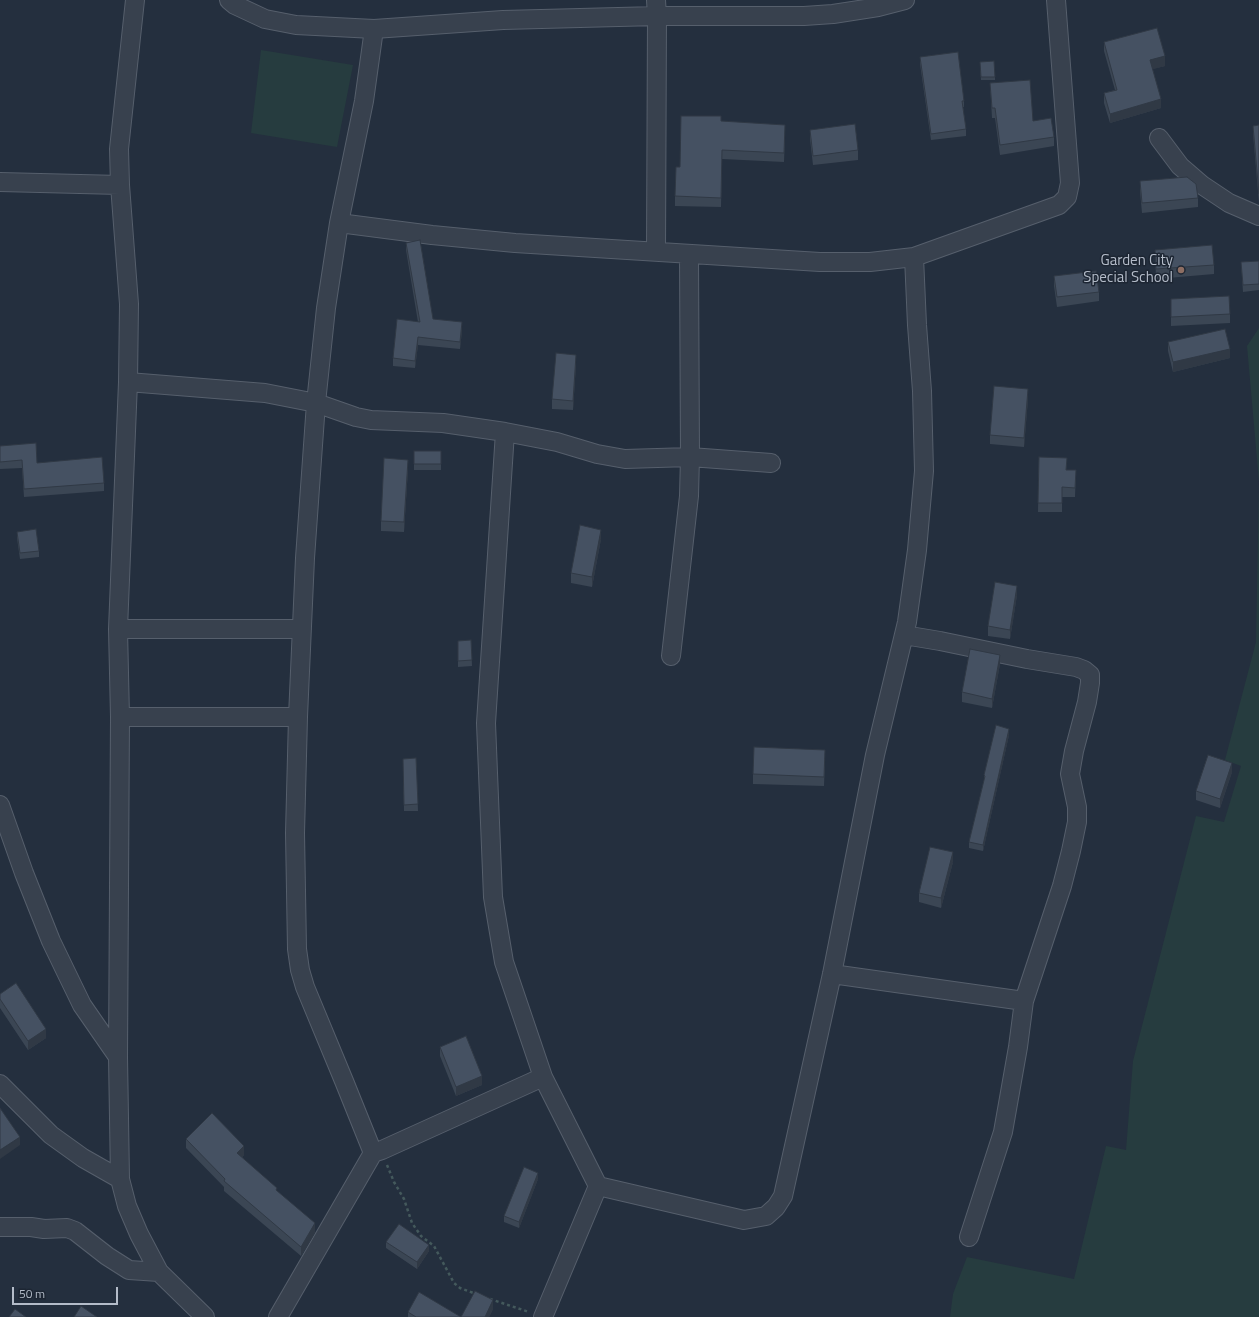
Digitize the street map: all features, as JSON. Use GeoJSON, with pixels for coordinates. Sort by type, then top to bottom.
{"type":"FeatureCollection","features":[{"type":"Feature","properties":{"kind":"street"},"geometry":{"type":"LineString","coordinates":[[135,0],[119,150],[120,185],[129,304],[128,382],[118,628],[120,717],[118,1057],[120,1179],[127,1206],[139,1234],[159,1272],[205,1317]]}},
{"type":"Feature","properties":{"kind":"street"},"geometry":{"type":"LineString","coordinates":[[229,0],[235,5],[265,19],[296,25],[374,29],[657,8],[804,16],[841,13],[878,7],[905,0]]}},
{"type":"Feature","properties":{"kind":"street"},"geometry":{"type":"LineString","coordinates":[[340,223],[432,235],[515,243],[820,262],[870,262],[914,257],[1059,205],[1067,197],[1070,182],[1056,0]]}},
{"type":"Feature","properties":{"kind":"street"},"geometry":{"type":"LineString","coordinates":[[656,251],[657,8]]}},
{"type":"Feature","properties":{"kind":"street"},"geometry":{"type":"LineString","coordinates":[[374,29],[364,101],[340,223],[326,308],[316,403],[305,558],[298,717],[295,833],[298,949],[300,970],[305,986],[344,1081],[377,1152]]}},
{"type":"Feature","properties":{"kind":"street"},"geometry":{"type":"LineString","coordinates":[[1159,138],[1180,166],[1202,185],[1228,203],[1259,216]]}},
{"type":"Feature","properties":{"kind":"street"},"geometry":{"type":"LineString","coordinates":[[0,182],[120,185]]}},
{"type":"Feature","properties":{"kind":"street"},"geometry":{"type":"LineString","coordinates":[[671,656],[689,496],[689,254]]}},
{"type":"Feature","properties":{"kind":"street"},"geometry":{"type":"LineString","coordinates":[[598,1186],[744,1220],[766,1216],[776,1207],[783,1196],[832,974],[874,755],[904,635],[917,550],[924,471],[922,391],[914,257]]}},
{"type":"Feature","properties":{"kind":"street"},"geometry":{"type":"LineString","coordinates":[[128,382],[265,393],[316,403],[356,417],[371,420],[443,423],[505,432],[557,442],[597,454],[625,459],[690,457],[770,463]]}},
{"type":"Feature","properties":{"kind":"street"},"geometry":{"type":"LineString","coordinates":[[505,432],[486,723],[494,897],[504,962],[543,1077],[598,1186],[543,1317]]}},
{"type":"Feature","properties":{"kind":"street"},"geometry":{"type":"LineString","coordinates":[[118,628],[302,629]]}},
{"type":"Feature","properties":{"kind":"street"},"geometry":{"type":"LineString","coordinates":[[904,635],[1076,667],[1084,670],[1090,675],[1087,702],[1074,751],[1070,774],[1077,807],[1077,822],[1062,886],[1024,1001],[1018,1047],[1003,1132],[969,1237]]}},
{"type":"Feature","properties":{"kind":"street"},"geometry":{"type":"LineString","coordinates":[[120,717],[298,717]]}},
{"type":"Feature","properties":{"kind":"street"},"geometry":{"type":"LineString","coordinates":[[0,804],[24,874],[62,964],[82,1005],[118,1057]]}},
{"type":"Feature","properties":{"kind":"street"},"geometry":{"type":"LineString","coordinates":[[832,974],[1024,1001]]}},
{"type":"Feature","properties":{"kind":"street"},"geometry":{"type":"LineString","coordinates":[[278,1317],[377,1152],[543,1077]]}},
{"type":"Feature","properties":{"kind":"street"},"geometry":{"type":"LineString","coordinates":[[0,1084],[51,1135],[83,1158],[120,1179]]}},
{"type":"Feature","properties":{"kind":"street"},"geometry":{"type":"LineString","coordinates":[[0,1227],[31,1227],[44,1229],[67,1228],[75,1231],[107,1256],[130,1270],[159,1272]]}},
{"type":"Feature","properties":{"kind":"path"},"geometry":{"type":"LineString","coordinates":[[377,1152],[404,1199],[412,1223],[421,1236],[434,1246],[454,1283],[460,1288],[479,1295]]}},
{"type":"Feature","properties":{"kind":"path"},"geometry":{"type":"LineString","coordinates":[[486,1298],[543,1317]]}},
{"type":"Feature","properties":{"kind":"green space"},"geometry":{"type":"Polygon","coordinates":[[[261,50],[353,65],[337,147],[251,133],[261,50]]]}},
{"type":"Feature","properties":{"kind":"green space"},"geometry":{"type":"Polygon","coordinates":[[[1259,328],[1259,482],[1247,346],[1259,328]]]}},
{"type":"Feature","properties":{"kind":"green space"},"geometry":{"type":"Polygon","coordinates":[[[1259,482],[1259,1317],[950,1317],[953,1294],[967,1257],[1074,1279],[1106,1146],[1126,1150],[1133,1061],[1196,816],[1224,822],[1241,766],[1225,760],[1256,642],[1259,482]]]}},
{"type":"Feature","properties":{"kind":"building"},"geometry":{"type":"Polygon","coordinates":[[[1157,28],[1165,56],[1150,60],[1161,99],[1110,114],[1104,93],[1117,90],[1104,42],[1157,28]]]}},
{"type":"Feature","properties":{"kind":"building"},"geometry":{"type":"Polygon","coordinates":[[[958,52],[966,129],[931,134],[920,57],[958,52]]]}},
{"type":"Feature","properties":{"kind":"building"},"geometry":{"type":"Polygon","coordinates":[[[994,61],[995,77],[981,77],[980,62],[994,61]]]}},
{"type":"Feature","properties":{"kind":"building"},"geometry":{"type":"Polygon","coordinates":[[[1030,80],[1033,121],[1051,118],[1054,137],[1000,145],[995,108],[992,108],[990,83],[1030,80]]]}},
{"type":"Feature","properties":{"kind":"building"},"geometry":{"type":"Polygon","coordinates":[[[681,116],[721,116],[721,121],[785,125],[784,153],[722,150],[721,198],[675,196],[676,167],[680,167],[681,116]]]}},
{"type":"Feature","properties":{"kind":"building"},"geometry":{"type":"Polygon","coordinates":[[[855,124],[858,150],[813,156],[810,130],[855,124]]]}},
{"type":"Feature","properties":{"kind":"building"},"geometry":{"type":"Polygon","coordinates":[[[1259,125],[1259,194],[1253,126],[1259,125]]]}},
{"type":"Feature","properties":{"kind":"building"},"geometry":{"type":"Polygon","coordinates":[[[1187,177],[1196,184],[1198,198],[1142,203],[1140,181],[1187,177]]]}},
{"type":"Feature","properties":{"kind":"building"},"geometry":{"type":"Polygon","coordinates":[[[420,240],[433,319],[462,322],[460,342],[418,337],[415,361],[393,358],[397,319],[420,322],[406,243],[420,240]]]}},
{"type":"Feature","properties":{"kind":"building"},"geometry":{"type":"Polygon","coordinates":[[[1212,245],[1214,265],[1156,269],[1155,250],[1212,245]]]}},
{"type":"Feature","properties":{"kind":"building"},"geometry":{"type":"Polygon","coordinates":[[[1259,261],[1259,284],[1243,285],[1241,262],[1259,261]]]}},
{"type":"Feature","properties":{"kind":"building"},"geometry":{"type":"Polygon","coordinates":[[[1096,271],[1099,292],[1057,297],[1054,276],[1096,271]]]}},
{"type":"Feature","properties":{"kind":"building"},"geometry":{"type":"Polygon","coordinates":[[[1229,296],[1230,314],[1171,317],[1171,299],[1229,296]]]}},
{"type":"Feature","properties":{"kind":"building"},"geometry":{"type":"Polygon","coordinates":[[[1225,329],[1230,349],[1173,362],[1168,342],[1225,329]]]}},
{"type":"Feature","properties":{"kind":"building"},"geometry":{"type":"Polygon","coordinates":[[[556,353],[576,355],[573,401],[552,399],[556,353]]]}},
{"type":"Feature","properties":{"kind":"building"},"geometry":{"type":"Polygon","coordinates":[[[994,386],[1028,389],[1024,438],[990,435],[994,386]]]}},
{"type":"Feature","properties":{"kind":"building"},"geometry":{"type":"Polygon","coordinates":[[[36,443],[37,463],[102,457],[104,483],[24,489],[22,460],[0,462],[0,446],[36,443]]]}},
{"type":"Feature","properties":{"kind":"building"},"geometry":{"type":"Polygon","coordinates":[[[414,451],[441,451],[441,464],[414,464],[414,451]]]}},
{"type":"Feature","properties":{"kind":"building"},"geometry":{"type":"Polygon","coordinates":[[[1039,457],[1067,458],[1066,470],[1076,470],[1075,488],[1062,487],[1062,503],[1038,503],[1039,457]]]}},
{"type":"Feature","properties":{"kind":"building"},"geometry":{"type":"Polygon","coordinates":[[[384,458],[408,460],[404,522],[381,521],[384,458]]]}},
{"type":"Feature","properties":{"kind":"building"},"geometry":{"type":"Polygon","coordinates":[[[580,525],[601,530],[592,577],[571,573],[580,525]]]}},
{"type":"Feature","properties":{"kind":"building"},"geometry":{"type":"Polygon","coordinates":[[[36,529],[39,551],[20,553],[17,532],[36,529]]]}},
{"type":"Feature","properties":{"kind":"building"},"geometry":{"type":"Polygon","coordinates":[[[995,582],[1017,586],[1010,630],[988,626],[995,582]]]}},
{"type":"Feature","properties":{"kind":"building"},"geometry":{"type":"Polygon","coordinates":[[[471,640],[472,660],[458,661],[458,641],[471,640]]]}},
{"type":"Feature","properties":{"kind":"building"},"geometry":{"type":"Polygon","coordinates":[[[970,649],[1000,655],[992,699],[962,692],[970,649]]]}},
{"type":"Feature","properties":{"kind":"building"},"geometry":{"type":"Polygon","coordinates":[[[996,725],[1009,729],[983,845],[969,842],[996,725]]]}},
{"type":"Feature","properties":{"kind":"building"},"geometry":{"type":"Polygon","coordinates":[[[754,747],[825,750],[824,777],[753,774],[754,747]]]}},
{"type":"Feature","properties":{"kind":"building"},"geometry":{"type":"Polygon","coordinates":[[[1208,755],[1232,763],[1220,799],[1196,791],[1208,755]]]}},
{"type":"Feature","properties":{"kind":"building"},"geometry":{"type":"Polygon","coordinates":[[[416,758],[418,804],[404,805],[403,759],[416,758]]]}},
{"type":"Feature","properties":{"kind":"building"},"geometry":{"type":"Polygon","coordinates":[[[930,847],[953,852],[941,898],[919,893],[930,847]]]}},
{"type":"Feature","properties":{"kind":"building"},"geometry":{"type":"Polygon","coordinates":[[[16,983],[46,1029],[28,1041],[0,999],[0,994],[16,983]]]}},
{"type":"Feature","properties":{"kind":"building"},"geometry":{"type":"Polygon","coordinates":[[[466,1036],[482,1076],[456,1087],[440,1047],[466,1036]]]}},
{"type":"Feature","properties":{"kind":"building"},"geometry":{"type":"Polygon","coordinates":[[[0,1108],[20,1137],[0,1150],[0,1108]]]}},
{"type":"Feature","properties":{"kind":"building"},"geometry":{"type":"Polygon","coordinates":[[[212,1113],[244,1146],[237,1153],[277,1188],[276,1190],[315,1223],[301,1247],[224,1181],[225,1179],[186,1139],[212,1113]]]}},
{"type":"Feature","properties":{"kind":"building"},"geometry":{"type":"Polygon","coordinates":[[[524,1167],[538,1173],[519,1222],[504,1216],[524,1167]]]}},
{"type":"Feature","properties":{"kind":"building"},"geometry":{"type":"Polygon","coordinates":[[[399,1224],[429,1245],[417,1262],[386,1242],[399,1224]]]}},
{"type":"Feature","properties":{"kind":"building"},"geometry":{"type":"Polygon","coordinates":[[[475,1291],[493,1300],[485,1317],[461,1317],[475,1291]]]}},
{"type":"Feature","properties":{"kind":"building"},"geometry":{"type":"Polygon","coordinates":[[[419,1292],[461,1317],[416,1317],[408,1312],[419,1292]]]}},
{"type":"Feature","properties":{"kind":"building"},"geometry":{"type":"Polygon","coordinates":[[[81,1306],[97,1317],[74,1317],[81,1306]]]}},
{"type":"Feature","properties":{"kind":"building"},"geometry":{"type":"Polygon","coordinates":[[[15,1309],[26,1317],[9,1317],[15,1309]]]}},
{"type":"Feature","properties":{"kind":"place","name":"Garden City Special School"},"geometry":{"type":"Point","coordinates":[1181,270]}}]}
